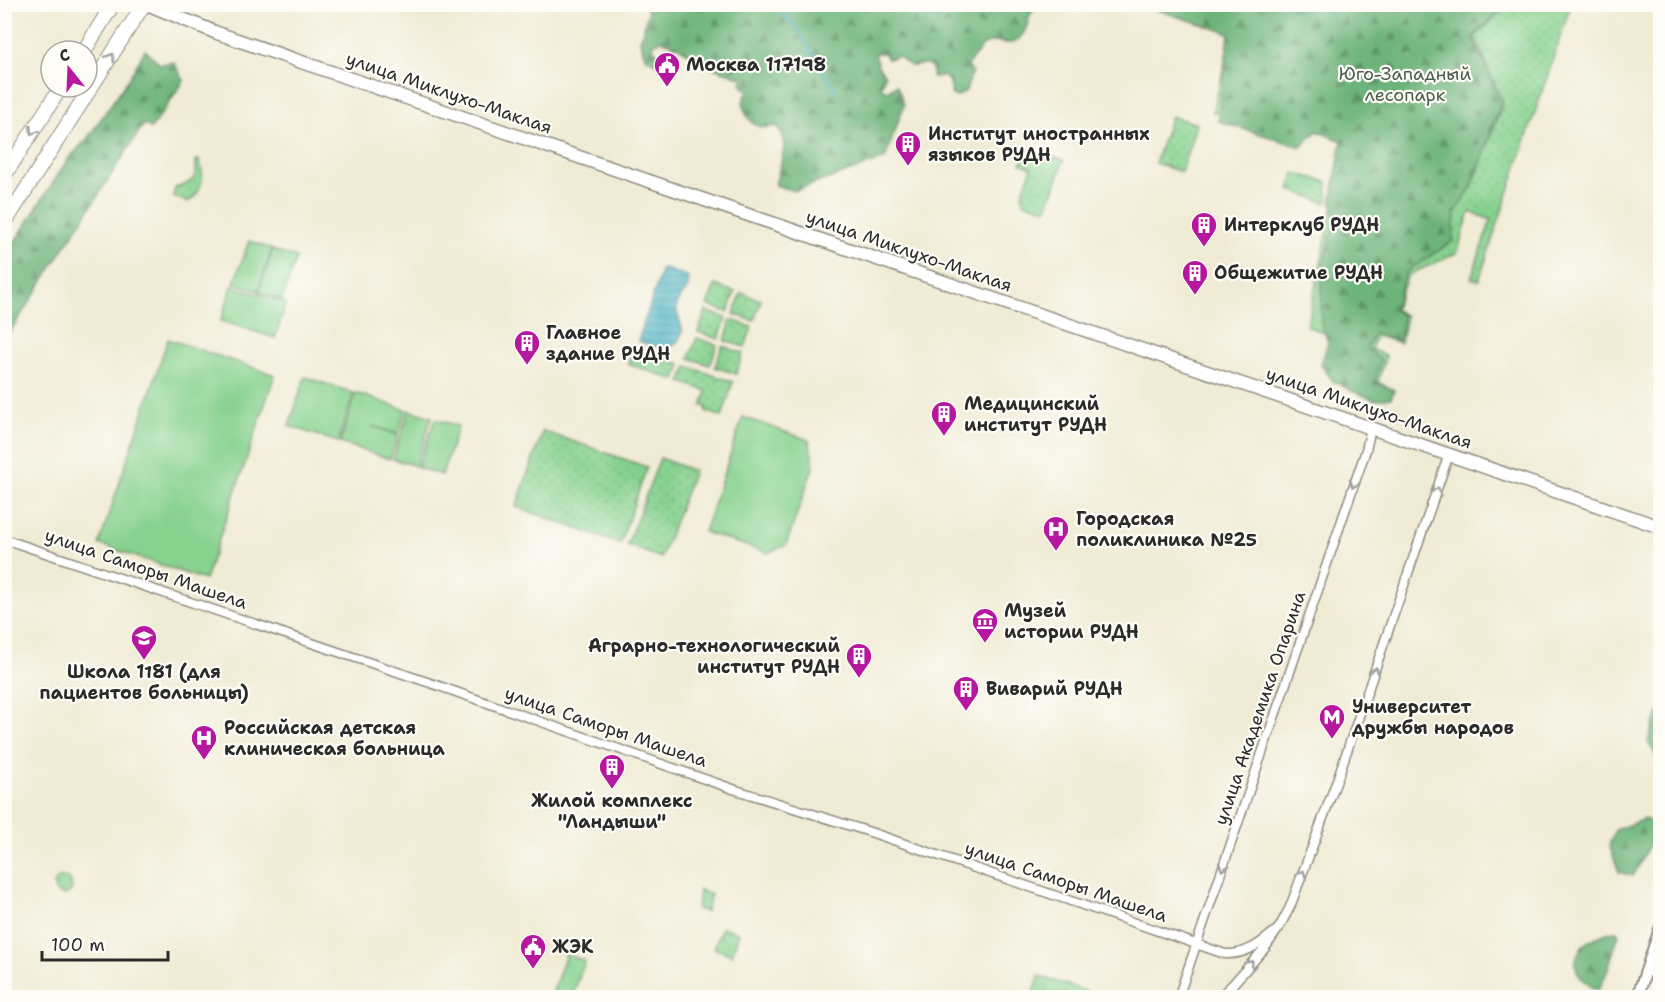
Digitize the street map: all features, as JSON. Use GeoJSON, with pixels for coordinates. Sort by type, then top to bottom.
{"type":"FeatureCollection","features":[{"type":"Feature","properties":{"kind":"main road"},"geometry":{"type":"LineString","coordinates":[[91,39],[113,4]]}},
{"type":"Feature","properties":{"kind":"main road"},"geometry":{"type":"LineString","coordinates":[[4,224],[145,4]]}},
{"type":"Feature","properties":{"kind":"main road","name":"улица Миклухо-Маклая"},"geometry":{"type":"LineString","coordinates":[[145,4],[217,33],[1660,526]]}},
{"type":"Feature","properties":{"kind":"main road"},"geometry":{"type":"LineString","coordinates":[[4,176],[53,99]]}},
{"type":"Feature","properties":{"kind":"street","name":"улица Академика Опарина"},"geometry":{"type":"LineString","coordinates":[[1178,998],[1366,450],[1371,428]]}},
{"type":"Feature","properties":{"kind":"street"},"geometry":{"type":"LineString","coordinates":[[1218,998],[1232,986],[1279,928],[1290,907],[1337,780],[1449,454]]}},
{"type":"Feature","properties":{"kind":"street","name":"улица Саморы Машела"},"geometry":{"type":"LineString","coordinates":[[4,539],[428,682],[678,770],[870,832],[1225,954],[1238,955],[1258,944],[1279,928]]}},
{"type":"Feature","properties":{"kind":"street"},"geometry":{"type":"LineString","coordinates":[[1637,998],[1660,929]]}},
{"type":"Feature","properties":{"kind":"green space"},"geometry":{"type":"Polygon","coordinates":[[[646,5],[1039,5],[1031,14],[1020,38],[1009,43],[992,42],[982,46],[968,66],[972,72],[966,91],[956,97],[951,94],[950,84],[944,76],[932,77],[932,67],[926,64],[911,66],[897,56],[888,59],[884,53],[875,53],[878,66],[885,75],[881,88],[887,91],[896,85],[904,105],[885,159],[794,191],[775,185],[783,154],[783,138],[776,126],[756,126],[747,116],[743,103],[749,90],[741,83],[743,78],[689,60],[690,55],[677,46],[661,40],[652,45],[655,51],[663,57],[663,63],[658,65],[645,57],[640,41],[648,12],[646,5]]]}},
{"type":"Feature","properties":{"kind":"green space","name":"Юго-Западный лесопарк"},"geometry":{"type":"Polygon","coordinates":[[[1141,5],[1504,5],[1473,37],[1501,103],[1472,186],[1455,213],[1453,241],[1406,272],[1394,310],[1403,316],[1399,341],[1374,333],[1367,349],[1381,359],[1375,381],[1394,390],[1391,398],[1375,400],[1352,391],[1333,381],[1321,365],[1328,342],[1321,324],[1322,268],[1337,218],[1331,201],[1342,141],[1317,131],[1301,147],[1218,121],[1229,33],[1141,5]]]}},
{"type":"Feature","properties":{"kind":"green space","name":"Юго-Западный лесопарк"},"geometry":{"type":"Polygon","coordinates":[[[1506,5],[1571,5],[1479,280],[1471,278],[1491,220],[1470,212],[1457,253],[1408,275],[1395,309],[1406,316],[1401,343],[1376,336],[1371,349],[1386,356],[1376,388],[1339,339],[1307,326],[1347,141],[1314,130],[1291,143],[1213,112],[1232,31],[1501,9],[1473,38],[1500,105],[1471,190],[1503,103],[1475,37],[1506,5]]]}},
{"type":"Feature","properties":{"kind":"green space"},"geometry":{"type":"Polygon","coordinates":[[[145,50],[160,64],[174,62],[184,81],[151,129],[144,124],[5,340],[5,257],[68,159],[87,139],[128,80],[145,50]]]}},
{"type":"Feature","properties":{"kind":"green space"},"geometry":{"type":"Polygon","coordinates":[[[1171,116],[1197,124],[1181,172],[1155,163],[1171,116]]]}},
{"type":"Feature","properties":{"kind":"green space"},"geometry":{"type":"Polygon","coordinates":[[[1033,154],[1064,160],[1045,209],[1024,203],[1022,193],[1032,168],[1021,163],[1026,156],[1033,154]]]}},
{"type":"Feature","properties":{"kind":"green space"},"geometry":{"type":"Polygon","coordinates":[[[199,160],[202,178],[196,194],[187,202],[173,197],[175,188],[185,185],[195,176],[195,161],[199,160]]]}},
{"type":"Feature","properties":{"kind":"green space"},"geometry":{"type":"Polygon","coordinates":[[[1294,173],[1328,182],[1327,203],[1290,190],[1294,173]]]}},
{"type":"Feature","properties":{"kind":"green space"},"geometry":{"type":"Polygon","coordinates":[[[249,241],[272,249],[258,291],[234,283],[249,241]]]}},
{"type":"Feature","properties":{"kind":"green space"},"geometry":{"type":"Polygon","coordinates":[[[273,250],[296,258],[282,300],[259,292],[273,250]]]}},
{"type":"Feature","properties":{"kind":"green space"},"geometry":{"type":"Polygon","coordinates":[[[715,285],[735,292],[728,312],[707,305],[715,285]]]}},
{"type":"Feature","properties":{"kind":"green space"},"geometry":{"type":"Polygon","coordinates":[[[232,286],[286,303],[275,338],[221,321],[232,286]]]}},
{"type":"Feature","properties":{"kind":"green space"},"geometry":{"type":"Polygon","coordinates":[[[741,293],[761,300],[754,321],[734,314],[741,293]]]}},
{"type":"Feature","properties":{"kind":"green space"},"geometry":{"type":"Polygon","coordinates":[[[706,311],[726,318],[719,339],[698,332],[706,311]]]}},
{"type":"Feature","properties":{"kind":"green space"},"geometry":{"type":"Polygon","coordinates":[[[731,320],[752,327],[745,347],[725,341],[731,320]]]}},
{"type":"Feature","properties":{"kind":"green space"},"geometry":{"type":"Polygon","coordinates":[[[697,338],[717,345],[710,365],[689,358],[697,338]]]}},
{"type":"Feature","properties":{"kind":"green space"},"geometry":{"type":"Polygon","coordinates":[[[168,339],[275,375],[205,580],[99,544],[168,339]]]}},
{"type":"Feature","properties":{"kind":"green space"},"geometry":{"type":"Polygon","coordinates":[[[722,346],[743,353],[736,374],[715,367],[722,346]]]}},
{"type":"Feature","properties":{"kind":"green space"},"geometry":{"type":"Polygon","coordinates":[[[637,349],[681,364],[676,380],[628,364],[631,352],[637,349]]]}},
{"type":"Feature","properties":{"kind":"green space"},"geometry":{"type":"Polygon","coordinates":[[[687,366],[733,382],[722,417],[706,411],[707,407],[702,406],[707,391],[681,382],[687,366]]]}},
{"type":"Feature","properties":{"kind":"green space"},"geometry":{"type":"Polygon","coordinates":[[[305,377],[354,393],[338,442],[289,426],[305,377]]]}},
{"type":"Feature","properties":{"kind":"green space"},"geometry":{"type":"Polygon","coordinates":[[[356,393],[406,410],[398,434],[372,426],[398,435],[390,459],[340,443],[356,393]]]}},
{"type":"Feature","properties":{"kind":"green space"},"geometry":{"type":"Polygon","coordinates":[[[409,410],[432,417],[416,466],[393,459],[409,410]]]}},
{"type":"Feature","properties":{"kind":"green space"},"geometry":{"type":"Polygon","coordinates":[[[743,417],[809,440],[814,465],[786,545],[768,553],[704,532],[743,417]]]}},
{"type":"Feature","properties":{"kind":"green space"},"geometry":{"type":"Polygon","coordinates":[[[435,419],[458,426],[442,475],[418,468],[435,419]]]}},
{"type":"Feature","properties":{"kind":"green space"},"geometry":{"type":"Polygon","coordinates":[[[543,431],[647,467],[620,544],[516,507],[543,431]]]}},
{"type":"Feature","properties":{"kind":"green space"},"geometry":{"type":"Polygon","coordinates":[[[660,458],[694,471],[661,558],[627,545],[660,458]]]}},
{"type":"Feature","properties":{"kind":"green space"},"geometry":{"type":"Polygon","coordinates":[[[1660,711],[1660,763],[1648,742],[1660,711]]]}},
{"type":"Feature","properties":{"kind":"green space"},"geometry":{"type":"Polygon","coordinates":[[[1644,819],[1652,822],[1656,830],[1655,834],[1635,873],[1632,876],[1619,872],[1609,845],[1615,830],[1644,819]]]}},
{"type":"Feature","properties":{"kind":"green space"},"geometry":{"type":"Polygon","coordinates":[[[63,877],[69,880],[72,886],[69,892],[63,895],[57,892],[54,886],[57,880],[63,877]]]}},
{"type":"Feature","properties":{"kind":"green space"},"geometry":{"type":"Polygon","coordinates":[[[699,890],[711,894],[706,912],[697,909],[699,890]]]}},
{"type":"Feature","properties":{"kind":"green space"},"geometry":{"type":"Polygon","coordinates":[[[722,927],[739,933],[732,955],[714,948],[722,927]]]}},
{"type":"Feature","properties":{"kind":"green space"},"geometry":{"type":"Polygon","coordinates":[[[1617,931],[1619,934],[1607,972],[1599,989],[1594,989],[1579,974],[1576,968],[1577,956],[1589,941],[1606,933],[1617,931]]]}},
{"type":"Feature","properties":{"kind":"green space"},"geometry":{"type":"Polygon","coordinates":[[[566,954],[585,961],[572,997],[552,994],[566,954]]]}},
{"type":"Feature","properties":{"kind":"green space"},"geometry":{"type":"Polygon","coordinates":[[[1039,976],[1086,991],[1084,997],[1032,997],[1039,976]]]}},
{"type":"Feature","properties":{"kind":"water"},"geometry":{"type":"Polygon","coordinates":[[[662,268],[687,276],[688,282],[687,289],[677,305],[682,328],[681,335],[674,345],[664,348],[638,341],[662,268]]]}},
{"type":"Feature","properties":{"kind":"waterway"},"geometry":{"type":"LineString","coordinates":[[772,4],[797,28],[837,92]]}},
{"type":"Feature","properties":{"kind":"place","name":"Москва 117198"},"geometry":{"type":"Point","coordinates":[667,88]}},
{"type":"Feature","properties":{"kind":"place","name":"Институт иностранных языков РУДН"},"geometry":{"type":"Point","coordinates":[908,167]}},
{"type":"Feature","properties":{"kind":"place","name":"Интерклуб РУДН"},"geometry":{"type":"Point","coordinates":[1204,248]}},
{"type":"Feature","properties":{"kind":"place","name":"Общежитие РУДН"},"geometry":{"type":"Point","coordinates":[1195,296]}},
{"type":"Feature","properties":{"kind":"place","name":"Главное здание РУДН"},"geometry":{"type":"Point","coordinates":[527,366]}},
{"type":"Feature","properties":{"kind":"place","name":"Медицинский институт РУДН"},"geometry":{"type":"Point","coordinates":[944,437]}},
{"type":"Feature","properties":{"kind":"place","name":"Городская поликлиника №25"},"geometry":{"type":"Point","coordinates":[1056,552]}},
{"type":"Feature","properties":{"kind":"place","name":"Музей истории РУДН"},"geometry":{"type":"Point","coordinates":[985,644]}},
{"type":"Feature","properties":{"kind":"place","name":"Школа 1181 (для пациентов больницы)"},"geometry":{"type":"Point","coordinates":[144,661]}},
{"type":"Feature","properties":{"kind":"place","name":"Аграрно-технологический институт РУДН"},"geometry":{"type":"Point","coordinates":[859,679]}},
{"type":"Feature","properties":{"kind":"place","name":"Виварий РУДН"},"geometry":{"type":"Point","coordinates":[966,712]}},
{"type":"Feature","properties":{"kind":"place","name":"Университет дружбы народов"},"geometry":{"type":"Point","coordinates":[1332,740]}},
{"type":"Feature","properties":{"kind":"place","name":"Российская детская клиническая больница"},"geometry":{"type":"Point","coordinates":[204,761]}},
{"type":"Feature","properties":{"kind":"place","name":"Жилой комплекс \"Ландыши\""},"geometry":{"type":"Point","coordinates":[612,790]}},
{"type":"Feature","properties":{"kind":"place","name":"ЖЭК"},"geometry":{"type":"Point","coordinates":[533,970]}}]}
